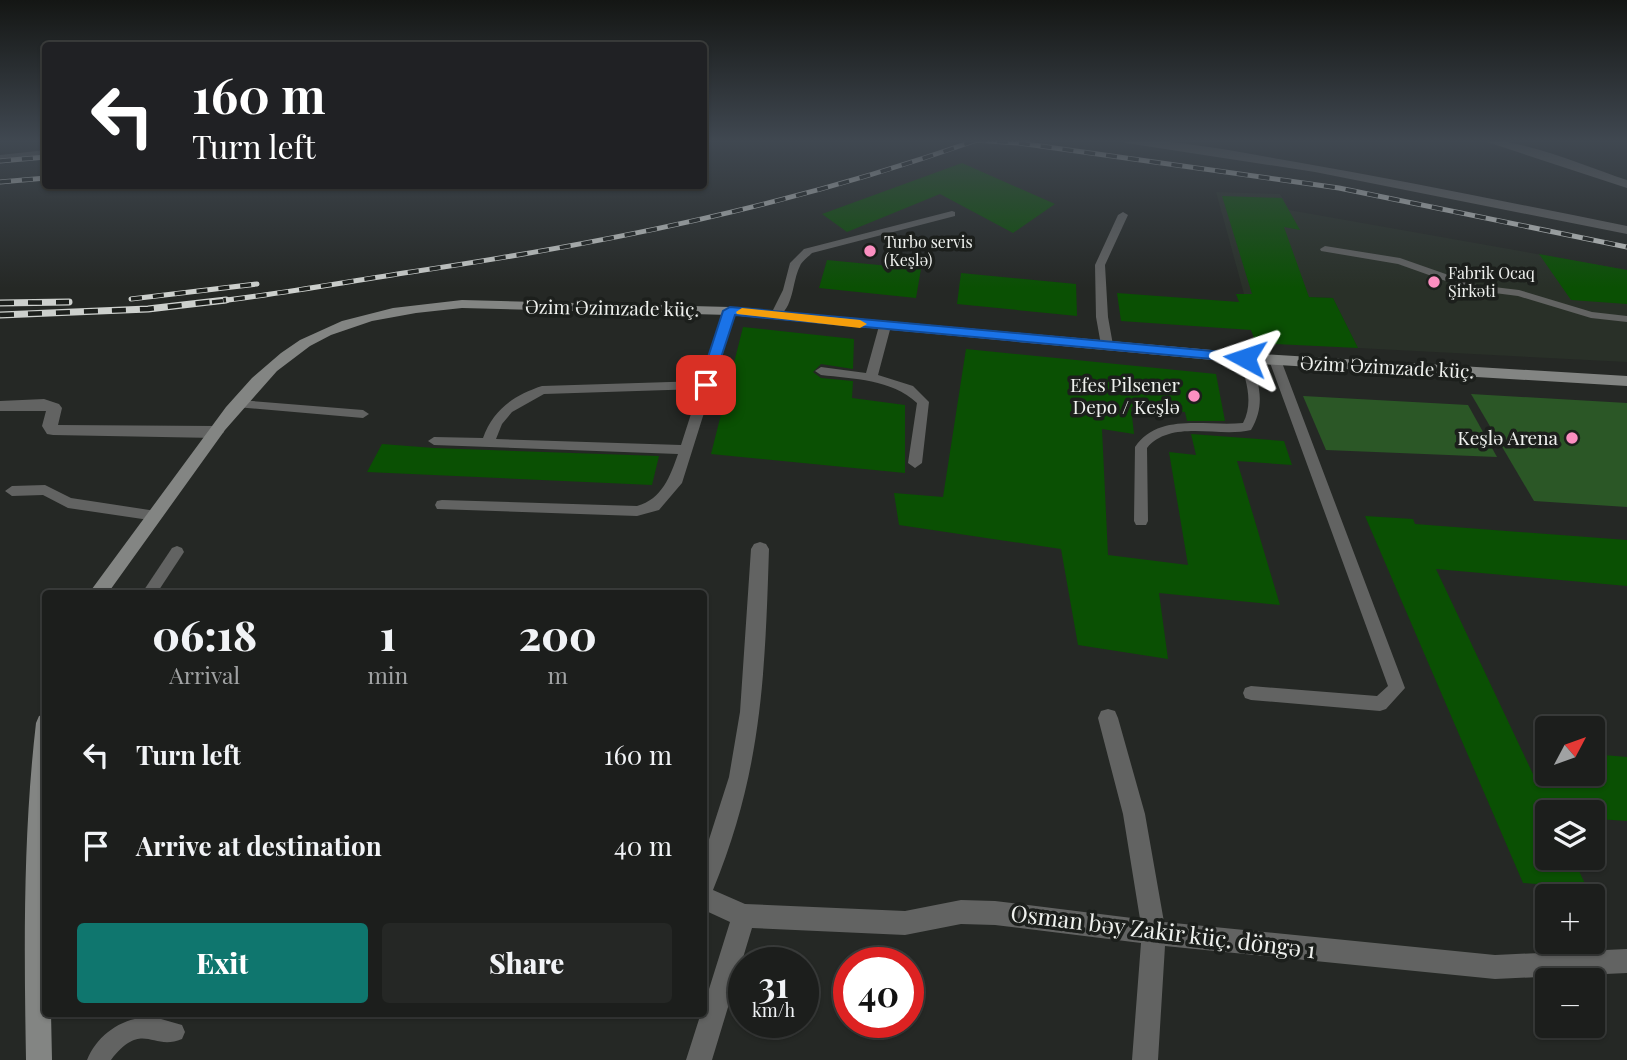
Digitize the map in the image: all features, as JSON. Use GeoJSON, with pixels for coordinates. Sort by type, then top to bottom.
{"type":"FeatureCollection","features":[{"type":"Feature","properties":{"kind":"street"},"geometry":{"type":"LineString","coordinates":[[1425,189],[1627,230]]}},
{"type":"Feature","properties":{"kind":"street","name":"Əzim Əzimzade küç."},"geometry":{"type":"LineString","coordinates":[[100,590],[216,432],[259,380],[286,355],[333,329],[399,311],[462,304],[730,311],[1245,358],[1627,381]]}},
{"type":"Feature","properties":{"kind":"street"},"geometry":{"type":"LineString","coordinates":[[0,406],[44,404],[54,408],[50,426],[52,430],[216,432]]}},
{"type":"Feature","properties":{"kind":"street"},"geometry":{"type":"LineString","coordinates":[[707,875],[732,808],[742,759],[753,690],[760,549]]}},
{"type":"Feature","properties":{"kind":"street"},"geometry":{"type":"LineString","coordinates":[[1108,718],[1134,814],[1154,933],[1144,1060]]}},
{"type":"Feature","properties":{"kind":"street"},"geometry":{"type":"LineString","coordinates":[[39,1060],[37,955],[42,792]]}},
{"type":"Feature","properties":{"kind":"street","name":"Osman bəy Zakir küç. döngə 1"},"geometry":{"type":"LineString","coordinates":[[707,899],[744,916],[905,923],[961,912],[995,912],[1154,933],[1495,967],[1545,966],[1587,960],[1627,961]]}},
{"type":"Feature","properties":{"kind":"street"},"geometry":{"type":"LineString","coordinates":[[699,1060],[744,916]]}},
{"type":"Feature","properties":{"kind":"lane"},"geometry":{"type":"LineString","coordinates":[[778,314],[795,263],[808,251],[952,214]]}},
{"type":"Feature","properties":{"kind":"lane"},"geometry":{"type":"LineString","coordinates":[[1107,345],[1102,317],[1100,265],[1123,215]]}},
{"type":"Feature","properties":{"kind":"lane"},"geometry":{"type":"LineString","coordinates":[[1325,249],[1400,261],[1475,288],[1519,293],[1591,315],[1627,320]]}},
{"type":"Feature","properties":{"kind":"lane"},"geometry":{"type":"LineString","coordinates":[[443,505],[637,511],[654,506],[671,489],[730,311]]}},
{"type":"Feature","properties":{"kind":"lane"},"geometry":{"type":"LineString","coordinates":[[872,377],[884,326]]}},
{"type":"Feature","properties":{"kind":"lane"},"geometry":{"type":"LineString","coordinates":[[1141,521],[1141,447],[1152,435],[1167,429],[1230,430],[1247,427],[1252,419],[1256,394],[1245,358]]}},
{"type":"Feature","properties":{"kind":"lane"},"geometry":{"type":"LineString","coordinates":[[1251,694],[1380,704],[1397,688],[1275,360]]}},
{"type":"Feature","properties":{"kind":"lane"},"geometry":{"type":"LineString","coordinates":[[821,371],[872,377],[909,389],[923,401],[915,463]]}},
{"type":"Feature","properties":{"kind":"lane"},"geometry":{"type":"LineString","coordinates":[[488,442],[494,422],[504,411],[518,400],[542,390],[706,385]]}},
{"type":"Feature","properties":{"kind":"lane"},"geometry":{"type":"LineString","coordinates":[[240,404],[363,414]]}},
{"type":"Feature","properties":{"kind":"lane"},"geometry":{"type":"LineString","coordinates":[[435,441],[685,450]]}},
{"type":"Feature","properties":{"kind":"lane"},"geometry":{"type":"LineString","coordinates":[[12,491],[45,490],[68,503],[156,516]]}},
{"type":"Feature","properties":{"kind":"lane"},"geometry":{"type":"LineString","coordinates":[[151,590],[177,552]]}},
{"type":"Feature","properties":{"kind":"lane"},"geometry":{"type":"LineString","coordinates":[[98,1060],[111,1043],[127,1029],[139,1026],[175,1032]]}},
{"type":"Feature","properties":{"kind":"shaded area","name":"Fabrik Ocaq Şirkəti"},"geometry":{"type":"Polygon","coordinates":[[[1216,192],[1280,194],[1289,210],[1627,270],[1627,362],[1358,348],[1333,298],[1244,294],[1216,192]]]}},
{"type":"Feature","properties":{"kind":"green space"},"geometry":{"type":"Polygon","coordinates":[[[1471,394],[1627,403],[1627,507],[1534,501],[1471,394]]]}},
{"type":"Feature","properties":{"kind":"green space"},"geometry":{"type":"Polygon","coordinates":[[[1303,396],[1468,405],[1497,457],[1326,450],[1303,396]]]}},
{"type":"Feature","properties":{"kind":"building"},"geometry":{"type":"Polygon","coordinates":[[[889,189],[1022,189],[1055,204],[1013,233],[940,194],[847,232],[822,214],[889,189]]]}},
{"type":"Feature","properties":{"kind":"building"},"geometry":{"type":"Polygon","coordinates":[[[1222,196],[1282,198],[1300,230],[1284,227],[1309,297],[1333,298],[1358,348],[1256,343],[1251,330],[1121,321],[1117,293],[1239,302],[1236,294],[1252,294],[1222,196]]]}},
{"type":"Feature","properties":{"kind":"building"},"geometry":{"type":"Polygon","coordinates":[[[1539,254],[1627,270],[1627,304],[1571,300],[1539,254]]]}},
{"type":"Feature","properties":{"kind":"building"},"geometry":{"type":"Polygon","coordinates":[[[827,260],[921,269],[916,298],[819,288],[827,260]]]}},
{"type":"Feature","properties":{"kind":"building"},"geometry":{"type":"Polygon","coordinates":[[[961,273],[1076,284],[1077,316],[957,304],[961,273]]]}},
{"type":"Feature","properties":{"kind":"building"},"geometry":{"type":"Polygon","coordinates":[[[743,327],[854,339],[853,369],[821,364],[813,372],[821,378],[853,381],[852,398],[905,405],[905,473],[711,454],[743,327]]]}},
{"type":"Feature","properties":{"kind":"building"},"geometry":{"type":"Polygon","coordinates":[[[966,349],[1216,374],[1225,421],[1187,421],[1185,412],[1131,407],[1134,434],[1102,429],[1108,555],[1188,565],[1169,452],[1196,455],[1191,434],[1284,441],[1292,465],[1237,461],[1280,605],[1159,593],[1168,659],[1078,645],[1061,549],[899,525],[894,493],[943,497],[966,349]]]}},
{"type":"Feature","properties":{"kind":"building"},"geometry":{"type":"Polygon","coordinates":[[[382,444],[659,456],[652,485],[367,472],[382,444]]]}},
{"type":"Feature","properties":{"kind":"building"},"geometry":{"type":"Polygon","coordinates":[[[1365,516],[1413,519],[1415,524],[1627,540],[1627,586],[1436,569],[1535,774],[1535,786],[1605,786],[1605,755],[1627,757],[1627,821],[1605,819],[1605,800],[1535,800],[1535,870],[1579,870],[1585,884],[1523,883],[1365,516]]]}},
{"type":"Feature","properties":{"kind":"railway"},"geometry":{"type":"LineString","coordinates":[[212,302],[484,261],[627,235],[818,189]]}},
{"type":"Feature","properties":{"kind":"railway"},"geometry":{"type":"LineString","coordinates":[[1346,189],[1627,247]]}},
{"type":"Feature","properties":{"kind":"railway"},"geometry":{"type":"LineString","coordinates":[[131,299],[257,284]]}},
{"type":"Feature","properties":{"kind":"railway"},"geometry":{"type":"LineString","coordinates":[[0,315],[148,309],[226,300]]}},
{"type":"Feature","properties":{"kind":"railway"},"geometry":{"type":"LineString","coordinates":[[0,303],[69,302],[65,302]]}},
{"type":"Feature","properties":{"kind":"slow traffic"},"geometry":{"type":"LineString","coordinates":[[742,312],[860,324]]}},
{"type":"Feature","properties":{"kind":"place","name":"Turbo servis (Keşlə)"},"geometry":{"type":"Point","coordinates":[870,251]}},
{"type":"Feature","properties":{"kind":"place","name":"Fabrik Ocaq Şirkəti"},"geometry":{"type":"Point","coordinates":[1434,282]}},
{"type":"Feature","properties":{"kind":"place","name":"Efes Pilsener Depo / Keşlə"},"geometry":{"type":"Point","coordinates":[1194,396]}},
{"type":"Feature","properties":{"kind":"place","name":"Keşlə Arena"},"geometry":{"type":"Point","coordinates":[1572,438]}},
{"type":"Feature","properties":{"kind":"route"},"geometry":{"type":"LineString","coordinates":[[706,385],[730,311],[1245,358]]}}]}
